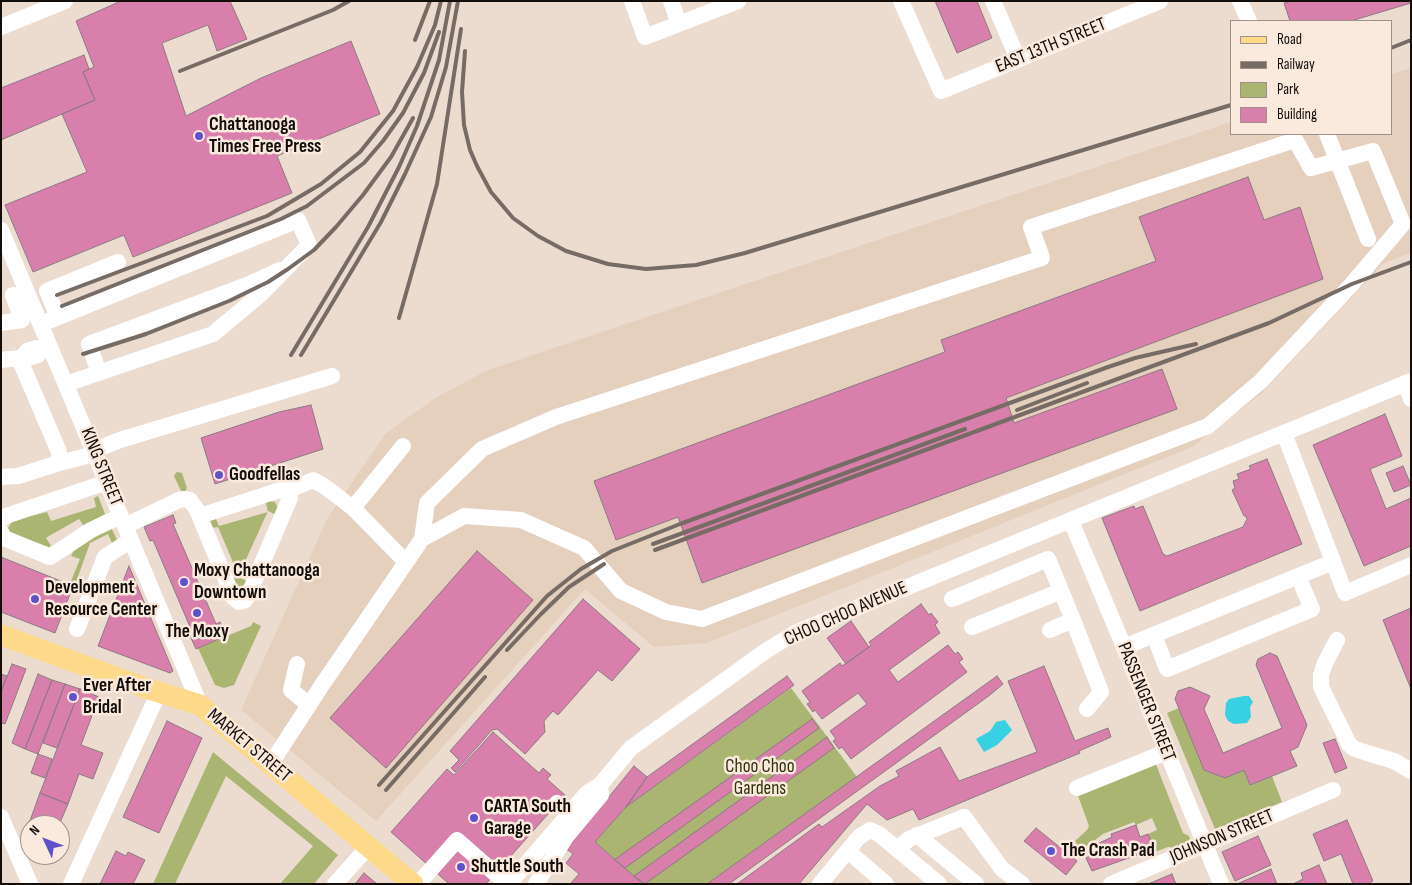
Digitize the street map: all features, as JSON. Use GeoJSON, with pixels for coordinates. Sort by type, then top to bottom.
{"type":"FeatureCollection","features":[{"type":"Feature","properties":{"kind":"main road","name":"MARKET STREET"},"geometry":{"type":"LineString","coordinates":[[1,635],[200,705],[413,884]]}},
{"type":"Feature","properties":{"kind":"street"},"geometry":{"type":"LineString","coordinates":[[1,28],[65,1]]}},
{"type":"Feature","properties":{"kind":"street"},"geometry":{"type":"LineString","coordinates":[[632,1],[645,37],[679,24],[717,5],[738,1]]}},
{"type":"Feature","properties":{"kind":"street"},"geometry":{"type":"LineString","coordinates":[[671,1],[679,24]]}},
{"type":"Feature","properties":{"kind":"street","name":"EAST 13TH STREET"},"geometry":{"type":"LineString","coordinates":[[901,1],[941,91],[1160,1]]}},
{"type":"Feature","properties":{"kind":"street"},"geometry":{"type":"LineString","coordinates":[[993,1],[1018,60]]}},
{"type":"Feature","properties":{"kind":"street"},"geometry":{"type":"LineString","coordinates":[[1240,1],[1249,20]]}},
{"type":"Feature","properties":{"kind":"street"},"geometry":{"type":"LineString","coordinates":[[1327,135],[1368,239]]}},
{"type":"Feature","properties":{"kind":"street"},"geometry":{"type":"LineString","coordinates":[[270,765],[422,539],[464,516],[521,520],[584,548],[621,591],[666,612],[702,619],[1208,426],[1260,381],[1407,226],[1372,151],[1311,168],[1294,137],[1031,227],[1042,258],[556,416],[482,449],[426,503],[422,539]]}},
{"type":"Feature","properties":{"kind":"street"},"geometry":{"type":"LineString","coordinates":[[41,324],[298,220],[309,245],[262,293],[213,334],[66,384]]}},
{"type":"Feature","properties":{"kind":"street","name":"KING STREET"},"geometry":{"type":"LineString","coordinates":[[2,235],[14,294],[41,324],[45,349],[66,384],[95,450],[200,705]]}},
{"type":"Feature","properties":{"kind":"street"},"geometry":{"type":"LineString","coordinates":[[58,317],[47,291],[118,262]]}},
{"type":"Feature","properties":{"kind":"street"},"geometry":{"type":"LineString","coordinates":[[99,373],[89,344],[246,285],[287,267]]}},
{"type":"Feature","properties":{"kind":"street"},"geometry":{"type":"LineString","coordinates":[[1,323],[22,320],[14,294]]}},
{"type":"Feature","properties":{"kind":"street"},"geometry":{"type":"LineString","coordinates":[[1,360],[28,358],[38,355],[45,349]]}},
{"type":"Feature","properties":{"kind":"street"},"geometry":{"type":"LineString","coordinates":[[22,357],[59,452],[59,463]]}},
{"type":"Feature","properties":{"kind":"street"},"geometry":{"type":"LineString","coordinates":[[1,477],[18,476],[87,456],[95,450],[120,440],[332,376]]}},
{"type":"Feature","properties":{"kind":"street","name":"CHOO CHOO AVENUE"},"geometry":{"type":"LineString","coordinates":[[504,880],[568,812],[601,795],[600,785],[624,756],[638,743],[766,650],[795,633],[1284,433],[1409,387]]}},
{"type":"Feature","properties":{"kind":"street"},"geometry":{"type":"LineString","coordinates":[[1284,433],[1345,593],[1411,564]]}},
{"type":"Feature","properties":{"kind":"street"},"geometry":{"type":"LineString","coordinates":[[353,508],[403,446]]}},
{"type":"Feature","properties":{"kind":"street"},"geometry":{"type":"LineString","coordinates":[[200,516],[283,490],[287,491],[313,480],[353,508],[406,562]]}},
{"type":"Feature","properties":{"kind":"street"},"geometry":{"type":"LineString","coordinates":[[1,520],[2,517],[107,482]]}},
{"type":"Feature","properties":{"kind":"street"},"geometry":{"type":"LineString","coordinates":[[1,532],[4,538],[50,556],[91,530],[126,527],[185,499],[193,504],[200,516],[233,597],[239,602],[248,596],[290,498],[290,494],[287,491]]}},
{"type":"Feature","properties":{"kind":"street","name":"PASSENGER STREET"},"geometry":{"type":"LineString","coordinates":[[1071,521],[1221,884]]}},
{"type":"Feature","properties":{"kind":"street"},"geometry":{"type":"LineString","coordinates":[[78,629],[105,557],[126,527]]}},
{"type":"Feature","properties":{"kind":"street"},"geometry":{"type":"LineString","coordinates":[[952,599],[1048,559],[1101,692],[1087,709]]}},
{"type":"Feature","properties":{"kind":"street"},"geometry":{"type":"LineString","coordinates":[[1124,646],[1333,562]]}},
{"type":"Feature","properties":{"kind":"street"},"geometry":{"type":"LineString","coordinates":[[1154,635],[1167,669],[1312,609],[1298,576]]}},
{"type":"Feature","properties":{"kind":"street"},"geometry":{"type":"LineString","coordinates":[[972,627],[1061,591]]}},
{"type":"Feature","properties":{"kind":"street"},"geometry":{"type":"LineString","coordinates":[[1050,630],[1072,620]]}},
{"type":"Feature","properties":{"kind":"street"},"geometry":{"type":"LineString","coordinates":[[1336,640],[1321,675],[1321,687],[1349,744],[1353,748],[1394,761],[1410,769]]}},
{"type":"Feature","properties":{"kind":"street"},"geometry":{"type":"LineString","coordinates":[[297,664],[291,690],[309,705]]}},
{"type":"Feature","properties":{"kind":"street"},"geometry":{"type":"LineString","coordinates":[[71,884],[159,692]]}},
{"type":"Feature","properties":{"kind":"street"},"geometry":{"type":"LineString","coordinates":[[1077,788],[1166,752]]}},
{"type":"Feature","properties":{"kind":"street","name":"JOHNSON STREET"},"geometry":{"type":"LineString","coordinates":[[1110,884],[1333,790]]}},
{"type":"Feature","properties":{"kind":"street","name":"CHOO CHOO AVENUE"},"geometry":{"type":"LineString","coordinates":[[536,884],[561,844],[568,812]]}},
{"type":"Feature","properties":{"kind":"street"},"geometry":{"type":"LineString","coordinates":[[1,817],[30,884]]}},
{"type":"Feature","properties":{"kind":"street"},"geometry":{"type":"LineString","coordinates":[[897,849],[917,835],[964,817],[1002,869],[1022,884]]}},
{"type":"Feature","properties":{"kind":"street"},"geometry":{"type":"LineString","coordinates":[[827,881],[859,837],[870,830],[879,834],[936,883]]}},
{"type":"Feature","properties":{"kind":"street"},"geometry":{"type":"LineString","coordinates":[[917,835],[976,884]]}},
{"type":"Feature","properties":{"kind":"street"},"geometry":{"type":"LineString","coordinates":[[418,884],[457,840],[504,880]]}},
{"type":"Feature","properties":{"kind":"street"},"geometry":{"type":"LineString","coordinates":[[336,884],[368,847]]}},
{"type":"Feature","properties":{"kind":"street"},"geometry":{"type":"LineString","coordinates":[[848,851],[886,884]]}},
{"type":"Feature","properties":{"kind":"shaded area"},"geometry":{"type":"Polygon","coordinates":[[[1411,68],[1411,253],[1384,263],[1260,395],[1192,447],[707,643],[654,647],[585,589],[376,821],[241,710],[327,519],[385,434],[437,397],[488,370],[1230,122],[1230,135],[1392,135],[1392,74],[1411,68]]]}},
{"type":"Feature","properties":{"kind":"green space"},"geometry":{"type":"Polygon","coordinates":[[[177,472],[182,473],[187,488],[185,492],[181,491],[174,476],[177,472]]]}},
{"type":"Feature","properties":{"kind":"green space"},"geometry":{"type":"Polygon","coordinates":[[[98,496],[105,514],[84,526],[79,519],[49,536],[46,538],[51,546],[49,547],[9,531],[8,528],[12,522],[23,518],[47,512],[51,521],[96,507],[94,498],[98,496]]]}},
{"type":"Feature","properties":{"kind":"green space"},"geometry":{"type":"Polygon","coordinates":[[[268,501],[275,502],[279,511],[275,514],[268,511],[266,503],[268,501]]]}},
{"type":"Feature","properties":{"kind":"green space"},"geometry":{"type":"Polygon","coordinates":[[[267,512],[238,577],[247,581],[243,586],[235,587],[232,579],[237,576],[235,567],[218,527],[211,528],[209,520],[215,517],[219,526],[267,512]]]}},
{"type":"Feature","properties":{"kind":"green space"},"geometry":{"type":"Polygon","coordinates":[[[111,527],[117,540],[112,543],[108,534],[90,543],[76,582],[71,581],[80,559],[71,556],[74,550],[111,527]]]}},
{"type":"Feature","properties":{"kind":"green space"},"geometry":{"type":"Polygon","coordinates":[[[253,622],[261,626],[234,685],[224,688],[215,685],[198,648],[251,626],[253,622]]]}},
{"type":"Feature","properties":{"kind":"green space","name":"Choo Choo Gardens"},"geometry":{"type":"Polygon","coordinates":[[[791,688],[857,777],[707,884],[643,884],[595,842],[626,807],[791,688]]]}},
{"type":"Feature","properties":{"kind":"green space"},"geometry":{"type":"Polygon","coordinates":[[[1179,708],[1204,770],[1244,770],[1250,785],[1272,776],[1282,802],[1215,829],[1167,713],[1179,708]]]}},
{"type":"Feature","properties":{"kind":"green space"},"geometry":{"type":"Polygon","coordinates":[[[213,752],[338,855],[314,884],[280,884],[313,846],[226,776],[175,884],[153,884],[213,752]]]}},
{"type":"Feature","properties":{"kind":"green space"},"geometry":{"type":"Polygon","coordinates":[[[1155,762],[1183,833],[1189,836],[1190,839],[1186,844],[1178,848],[1168,847],[1155,852],[1148,834],[1157,830],[1152,818],[1136,825],[1134,822],[1103,834],[1087,846],[1079,848],[1075,841],[1089,826],[1077,793],[1155,762]]]}},
{"type":"Feature","properties":{"kind":"water"},"geometry":{"type":"Polygon","coordinates":[[[1249,696],[1253,702],[1250,707],[1251,717],[1247,723],[1234,724],[1228,721],[1225,715],[1226,703],[1229,699],[1249,696]]]}},
{"type":"Feature","properties":{"kind":"water"},"geometry":{"type":"Polygon","coordinates":[[[1005,720],[1012,730],[997,745],[984,752],[976,739],[990,731],[996,722],[1005,720]]]}},
{"type":"Feature","properties":{"kind":"building","name":"Chattanooga Times Free Press"},"geometry":{"type":"Polygon","coordinates":[[[121,1],[230,1],[247,39],[217,51],[208,25],[162,43],[186,116],[261,78],[351,41],[380,114],[277,156],[292,193],[133,257],[124,235],[33,272],[5,205],[87,172],[62,114],[95,100],[83,72],[94,67],[76,21],[121,1]]]}},
{"type":"Feature","properties":{"kind":"building"},"geometry":{"type":"Polygon","coordinates":[[[935,1],[977,1],[992,38],[957,53],[935,1]]]}},
{"type":"Feature","properties":{"kind":"building"},"geometry":{"type":"Polygon","coordinates":[[[1291,1],[1411,1],[1411,3],[1354,20],[1290,20],[1284,3],[1291,1]]]}},
{"type":"Feature","properties":{"kind":"building"},"geometry":{"type":"Polygon","coordinates":[[[84,55],[89,69],[83,72],[95,100],[1,140],[1,88],[84,55]]]}},
{"type":"Feature","properties":{"kind":"building"},"geometry":{"type":"Polygon","coordinates":[[[1248,177],[1264,220],[1300,207],[1323,279],[1006,398],[1014,423],[1162,369],[1177,409],[702,583],[678,517],[616,540],[594,481],[945,352],[941,340],[1156,261],[1139,217],[1248,177]]]}},
{"type":"Feature","properties":{"kind":"building"},"geometry":{"type":"Polygon","coordinates":[[[311,405],[323,449],[215,484],[201,438],[279,412],[311,405]]]}},
{"type":"Feature","properties":{"kind":"building"},"geometry":{"type":"Polygon","coordinates":[[[1385,414],[1402,456],[1370,469],[1386,509],[1411,498],[1411,546],[1364,566],[1313,445],[1385,414]]]}},
{"type":"Feature","properties":{"kind":"building"},"geometry":{"type":"Polygon","coordinates":[[[1267,459],[1302,544],[1140,611],[1102,518],[1134,506],[1135,509],[1143,506],[1163,554],[1167,556],[1243,527],[1247,519],[1232,490],[1235,488],[1233,481],[1239,479],[1237,474],[1251,469],[1249,466],[1267,459]]]}},
{"type":"Feature","properties":{"kind":"building"},"geometry":{"type":"Polygon","coordinates":[[[1403,466],[1411,485],[1394,492],[1386,473],[1403,466]]]}},
{"type":"Feature","properties":{"kind":"building","name":"Moxy Chattanooga Downtown"},"geometry":{"type":"Polygon","coordinates":[[[173,515],[176,523],[173,524],[216,624],[220,622],[226,636],[196,649],[190,636],[193,634],[153,540],[150,541],[144,527],[173,515]]]}},
{"type":"Feature","properties":{"kind":"building"},"geometry":{"type":"Polygon","coordinates":[[[477,551],[533,600],[386,768],[330,718],[477,551]]]}},
{"type":"Feature","properties":{"kind":"building","name":"Development Resource Center"},"geometry":{"type":"Polygon","coordinates":[[[1,557],[73,586],[55,633],[1,612],[1,557]]]}},
{"type":"Feature","properties":{"kind":"building"},"geometry":{"type":"Polygon","coordinates":[[[129,566],[173,671],[170,673],[98,646],[129,566]]]}},
{"type":"Feature","properties":{"kind":"building"},"geometry":{"type":"Polygon","coordinates":[[[583,599],[640,649],[612,681],[598,670],[558,715],[553,711],[544,721],[545,732],[525,754],[497,729],[492,730],[455,772],[451,768],[459,760],[450,751],[583,599]]]}},
{"type":"Feature","properties":{"kind":"building"},"geometry":{"type":"Polygon","coordinates":[[[921,604],[929,615],[931,613],[938,622],[935,625],[940,633],[889,670],[898,682],[948,645],[955,654],[958,652],[963,659],[959,662],[967,672],[851,759],[842,747],[839,749],[833,741],[836,739],[830,731],[867,704],[858,693],[822,719],[807,704],[810,702],[802,691],[840,663],[842,666],[869,647],[871,645],[869,642],[921,604]]]}},
{"type":"Feature","properties":{"kind":"building"},"geometry":{"type":"Polygon","coordinates":[[[1411,608],[1411,689],[1383,620],[1411,608]]]}},
{"type":"Feature","properties":{"kind":"building"},"geometry":{"type":"Polygon","coordinates":[[[851,621],[869,647],[846,664],[827,638],[851,621]]]}},
{"type":"Feature","properties":{"kind":"building"},"geometry":{"type":"Polygon","coordinates":[[[1270,653],[1277,656],[1307,725],[1298,747],[1290,751],[1297,766],[1250,785],[1244,770],[1225,778],[1204,770],[1175,699],[1178,691],[1190,687],[1210,696],[1204,709],[1223,753],[1282,728],[1256,665],[1258,659],[1270,653]]]}},
{"type":"Feature","properties":{"kind":"building"},"geometry":{"type":"Polygon","coordinates":[[[12,664],[26,669],[5,724],[1,723],[1,692],[12,664]]]}},
{"type":"Feature","properties":{"kind":"building"},"geometry":{"type":"Polygon","coordinates":[[[1044,666],[1075,741],[1108,728],[1111,737],[1079,751],[1080,753],[919,820],[913,809],[887,820],[867,804],[799,884],[737,884],[819,824],[822,827],[880,786],[899,776],[896,771],[940,747],[959,781],[1037,752],[1008,681],[1044,666]]]}},
{"type":"Feature","properties":{"kind":"building"},"geometry":{"type":"Polygon","coordinates":[[[1,674],[7,676],[1,692],[1,674]]]}},
{"type":"Feature","properties":{"kind":"building"},"geometry":{"type":"Polygon","coordinates":[[[38,674],[52,680],[25,749],[12,743],[38,674]]]}},
{"type":"Feature","properties":{"kind":"building"},"geometry":{"type":"Polygon","coordinates":[[[787,676],[794,685],[626,807],[647,777],[787,676]]]}},
{"type":"Feature","properties":{"kind":"building"},"geometry":{"type":"Polygon","coordinates":[[[997,676],[1003,684],[990,695],[729,884],[707,884],[997,676]]]}},
{"type":"Feature","properties":{"kind":"building"},"geometry":{"type":"Polygon","coordinates":[[[52,680],[65,684],[38,754],[25,749],[52,680]]]}},
{"type":"Feature","properties":{"kind":"building"},"geometry":{"type":"Polygon","coordinates":[[[65,684],[80,689],[57,748],[43,743],[65,684]]]}},
{"type":"Feature","properties":{"kind":"building"},"geometry":{"type":"Polygon","coordinates":[[[80,689],[99,697],[81,745],[103,753],[93,779],[79,774],[68,804],[40,793],[80,689]]]}},
{"type":"Feature","properties":{"kind":"building"},"geometry":{"type":"Polygon","coordinates":[[[812,719],[819,728],[625,868],[614,860],[812,719]]]}},
{"type":"Feature","properties":{"kind":"building"},"geometry":{"type":"Polygon","coordinates":[[[167,721],[202,738],[159,833],[123,817],[167,721]]]}},
{"type":"Feature","properties":{"kind":"building","name":"CARTA South Garage"},"geometry":{"type":"Polygon","coordinates":[[[493,732],[539,773],[543,768],[551,775],[547,779],[565,795],[486,884],[449,884],[391,832],[447,769],[454,775],[493,732]]]}},
{"type":"Feature","properties":{"kind":"building"},"geometry":{"type":"Polygon","coordinates":[[[827,737],[834,748],[645,884],[634,876],[827,737]]]}},
{"type":"Feature","properties":{"kind":"building"},"geometry":{"type":"Polygon","coordinates":[[[1335,739],[1347,768],[1335,773],[1323,743],[1335,739]]]}},
{"type":"Feature","properties":{"kind":"building"},"geometry":{"type":"Polygon","coordinates":[[[38,754],[52,759],[45,778],[31,773],[38,754]]]}},
{"type":"Feature","properties":{"kind":"building"},"geometry":{"type":"Polygon","coordinates":[[[634,766],[647,777],[626,807],[595,842],[643,884],[570,884],[579,874],[566,863],[573,854],[564,847],[595,814],[634,766]]]}},
{"type":"Feature","properties":{"kind":"building"},"geometry":{"type":"Polygon","coordinates":[[[40,793],[68,804],[63,815],[32,815],[40,793]]]}},
{"type":"Feature","properties":{"kind":"building"},"geometry":{"type":"Polygon","coordinates":[[[1347,820],[1373,881],[1367,884],[1353,884],[1341,854],[1324,861],[1313,834],[1347,820]]]}},
{"type":"Feature","properties":{"kind":"building"},"geometry":{"type":"Polygon","coordinates":[[[1136,825],[1140,837],[1148,834],[1154,849],[1092,871],[1086,858],[1098,851],[1095,845],[1112,837],[1111,834],[1136,825]]]}},
{"type":"Feature","properties":{"kind":"building","name":"The Crash Pad"},"geometry":{"type":"Polygon","coordinates":[[[1036,828],[1077,861],[1066,875],[1024,841],[1036,828]]]}},
{"type":"Feature","properties":{"kind":"building"},"geometry":{"type":"Polygon","coordinates":[[[1258,836],[1271,865],[1235,881],[1222,852],[1258,836]]]}},
{"type":"Feature","properties":{"kind":"building"},"geometry":{"type":"Polygon","coordinates":[[[116,851],[126,856],[128,852],[145,860],[133,884],[100,884],[116,851]]]}},
{"type":"Feature","properties":{"kind":"building"},"geometry":{"type":"Polygon","coordinates":[[[1319,865],[1327,884],[1293,884],[1303,879],[1301,873],[1319,865]]]}},
{"type":"Feature","properties":{"kind":"building"},"geometry":{"type":"Polygon","coordinates":[[[1271,869],[1277,884],[1237,884],[1271,869]]]}},
{"type":"Feature","properties":{"kind":"building"},"geometry":{"type":"Polygon","coordinates":[[[364,873],[377,884],[355,884],[364,873]]]}},
{"type":"Feature","properties":{"kind":"building"},"geometry":{"type":"Polygon","coordinates":[[[1172,874],[1176,884],[1148,884],[1172,874]]]}},
{"type":"Feature","properties":{"kind":"railway"},"geometry":{"type":"LineString","coordinates":[[180,71],[333,10],[349,1]]}},
{"type":"Feature","properties":{"kind":"railway"},"geometry":{"type":"LineString","coordinates":[[415,40],[430,1]]}},
{"type":"Feature","properties":{"kind":"railway"},"geometry":{"type":"LineString","coordinates":[[57,295],[267,216],[321,184],[360,152],[393,111],[417,67],[435,25],[441,1]]}},
{"type":"Feature","properties":{"kind":"railway"},"geometry":{"type":"LineString","coordinates":[[291,355],[368,227],[399,167],[417,126],[439,60],[450,1]]}},
{"type":"Feature","properties":{"kind":"railway"},"geometry":{"type":"LineString","coordinates":[[301,355],[381,222],[431,117],[446,67],[458,1]]}},
{"type":"Feature","properties":{"kind":"railway"},"geometry":{"type":"LineString","coordinates":[[399,318],[437,184],[461,29]]}},
{"type":"Feature","properties":{"kind":"railway"},"geometry":{"type":"LineString","coordinates":[[62,306],[281,219],[307,206],[364,163],[383,141],[403,113],[424,73],[439,32]]}},
{"type":"Feature","properties":{"kind":"railway"},"geometry":{"type":"LineString","coordinates":[[1392,48],[1411,40]]}},
{"type":"Feature","properties":{"kind":"railway"},"geometry":{"type":"LineString","coordinates":[[465,51],[462,92],[464,125],[470,150],[491,192],[513,218],[538,236],[566,251],[608,264],[646,269],[696,265],[745,253],[1230,105]]}},
{"type":"Feature","properties":{"kind":"railway"},"geometry":{"type":"LineString","coordinates":[[83,354],[146,334],[229,301],[268,282],[288,269],[314,250],[363,195],[391,157],[413,118]]}},
{"type":"Feature","properties":{"kind":"railway"},"geometry":{"type":"LineString","coordinates":[[655,550],[1269,323],[1352,284],[1411,262]]}},
{"type":"Feature","properties":{"kind":"railway"},"geometry":{"type":"LineString","coordinates":[[379,785],[547,596],[581,569],[612,551],[680,524],[1108,367],[1135,358],[1196,344]]}},
{"type":"Feature","properties":{"kind":"railway"},"geometry":{"type":"LineString","coordinates":[[1017,410],[1087,383]]}},
{"type":"Feature","properties":{"kind":"railway"},"geometry":{"type":"LineString","coordinates":[[653,544],[965,429]]}},
{"type":"Feature","properties":{"kind":"railway"},"geometry":{"type":"LineString","coordinates":[[507,650],[569,587],[604,564]]}},
{"type":"Feature","properties":{"kind":"railway"},"geometry":{"type":"LineString","coordinates":[[386,790],[485,677]]}},
{"type":"Feature","properties":{"kind":"place","name":"Chattanooga Times Free Press"},"geometry":{"type":"Point","coordinates":[199,136]}},
{"type":"Feature","properties":{"kind":"place","name":"Goodfellas"},"geometry":{"type":"Point","coordinates":[219,475]}},
{"type":"Feature","properties":{"kind":"place","name":"Moxy Chattanooga Downtown"},"geometry":{"type":"Point","coordinates":[184,582]}},
{"type":"Feature","properties":{"kind":"place","name":"Development Resource Center"},"geometry":{"type":"Point","coordinates":[35,599]}},
{"type":"Feature","properties":{"kind":"place","name":"The Moxy"},"geometry":{"type":"Point","coordinates":[197,613]}},
{"type":"Feature","properties":{"kind":"place","name":"Ever After Bridal"},"geometry":{"type":"Point","coordinates":[73,697]}},
{"type":"Feature","properties":{"kind":"place","name":"CARTA South Garage"},"geometry":{"type":"Point","coordinates":[474,818]}},
{"type":"Feature","properties":{"kind":"place","name":"The Crash Pad"},"geometry":{"type":"Point","coordinates":[1051,851]}},
{"type":"Feature","properties":{"kind":"place","name":"Shuttle South"},"geometry":{"type":"Point","coordinates":[461,867]}}]}
